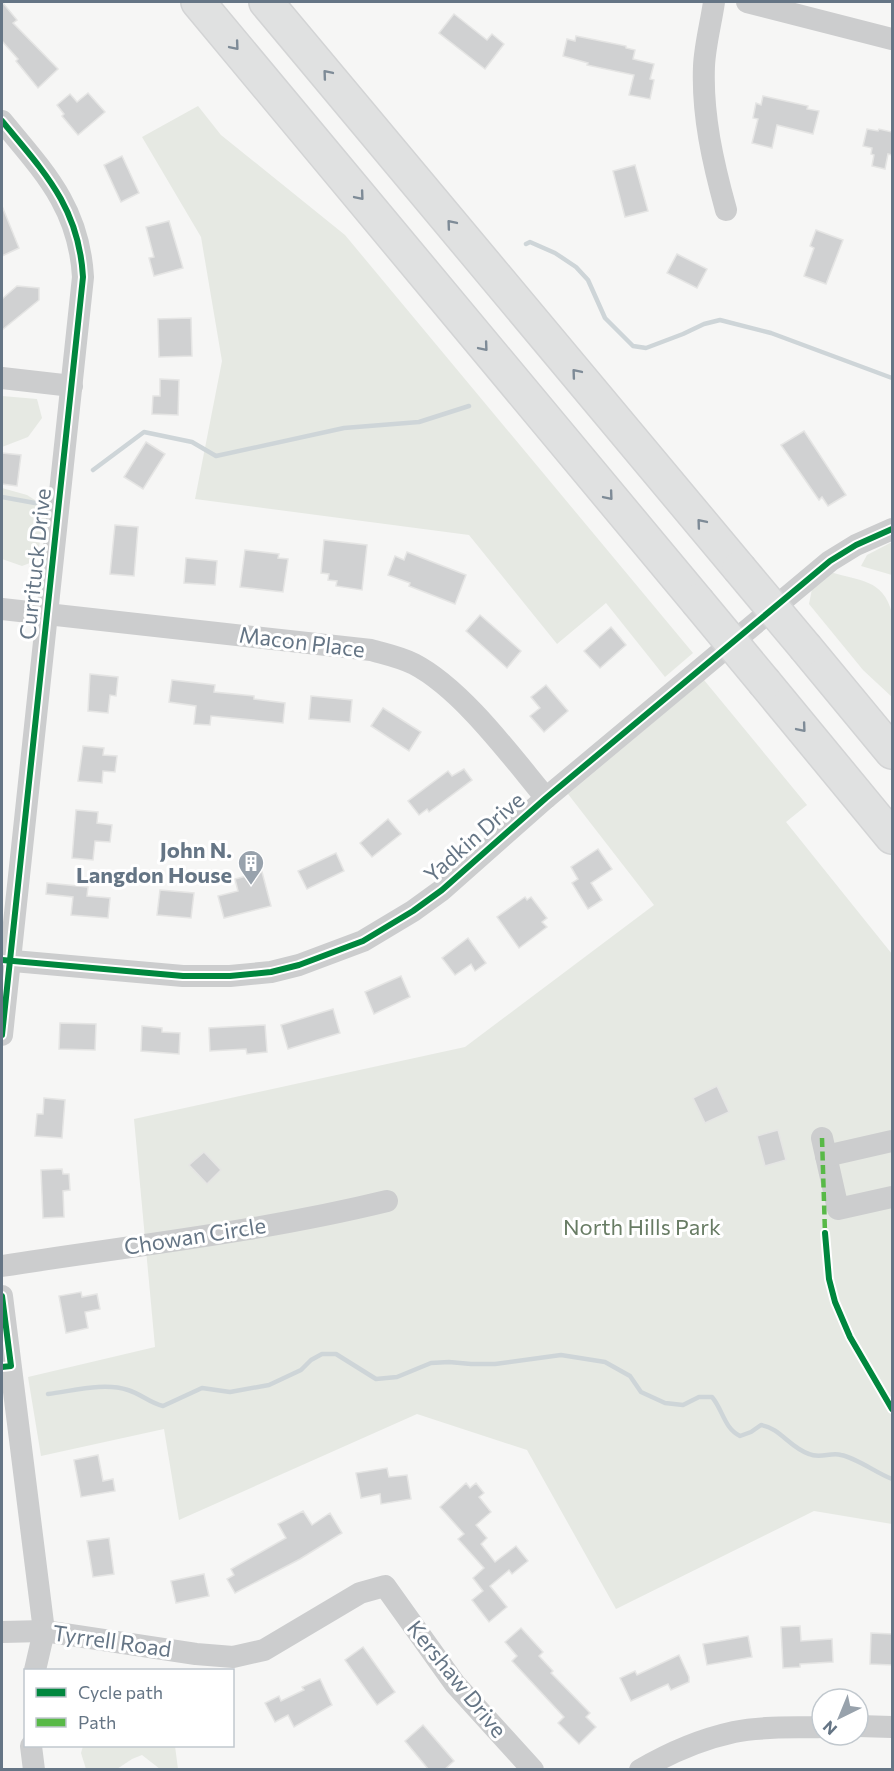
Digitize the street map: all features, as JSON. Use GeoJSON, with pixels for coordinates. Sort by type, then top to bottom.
{"type":"FeatureCollection","features":[{"type":"Feature","properties":{"kind":"highway"},"geometry":{"type":"LineString","coordinates":[[198,2],[892,837]]}},
{"type":"Feature","properties":{"kind":"highway"},"geometry":{"type":"LineString","coordinates":[[266,2],[892,752]]}},
{"type":"Feature","properties":{"kind":"street"},"geometry":{"type":"LineString","coordinates":[[714,2],[704,64],[704,97],[716,175],[726,210]]}},
{"type":"Feature","properties":{"kind":"street"},"geometry":{"type":"LineString","coordinates":[[747,2],[892,39]]}},
{"type":"Feature","properties":{"kind":"street","name":"Currituck Drive"},"geometry":{"type":"LineString","coordinates":[[2,121],[54,186],[70,216],[81,258],[82,292],[6,960],[2,1035]]}},
{"type":"Feature","properties":{"kind":"street"},"geometry":{"type":"LineString","coordinates":[[2,378],[72,386]]}},
{"type":"Feature","properties":{"kind":"street","name":"Yadkin Drive"},"geometry":{"type":"LineString","coordinates":[[6,960],[210,977],[271,972],[299,965],[363,941],[413,911],[447,885],[546,798],[830,561],[856,545],[892,529]]}},
{"type":"Feature","properties":{"kind":"street","name":"Macon Place"},"geometry":{"type":"LineString","coordinates":[[2,609],[371,650],[400,658],[416,665],[450,689],[546,798]]}},
{"type":"Feature","properties":{"kind":"street"},"geometry":{"type":"LineString","coordinates":[[892,1141],[824,1147],[838,1209],[892,1197]]}},
{"type":"Feature","properties":{"kind":"street","name":"Chowan Circle"},"geometry":{"type":"LineString","coordinates":[[2,1266],[275,1223],[387,1201]]}},
{"type":"Feature","properties":{"kind":"street"},"geometry":{"type":"LineString","coordinates":[[2,1296],[6,1367],[44,1631],[35,1669]]}},
{"type":"Feature","properties":{"kind":"street","name":"Tyrrell Road"},"geometry":{"type":"LineString","coordinates":[[2,1632],[44,1631],[196,1654],[232,1657],[264,1650],[360,1593],[385,1586]]}},
{"type":"Feature","properties":{"kind":"street","name":"Kershaw Drive"},"geometry":{"type":"LineString","coordinates":[[385,1586],[455,1684],[533,1770]]}},
{"type":"Feature","properties":{"kind":"street"},"geometry":{"type":"LineString","coordinates":[[870,1726],[892,1726]]}},
{"type":"Feature","properties":{"kind":"street"},"geometry":{"type":"LineString","coordinates":[[640,1770],[677,1751],[735,1732],[810,1727]]}},
{"type":"Feature","properties":{"kind":"street"},"geometry":{"type":"LineString","coordinates":[[31,1747],[34,1770]]}},
{"type":"Feature","properties":{"kind":"green space"},"geometry":{"type":"Polygon","coordinates":[[[198,106],[221,135],[345,235],[693,653],[665,677],[606,603],[557,644],[469,535],[195,499],[222,361],[201,237],[142,137],[198,106]]]}},
{"type":"Feature","properties":{"kind":"green space"},"geometry":{"type":"Polygon","coordinates":[[[2,396],[37,399],[42,418],[28,437],[2,447],[2,396]]]}},
{"type":"Feature","properties":{"kind":"green space"},"geometry":{"type":"Polygon","coordinates":[[[2,488],[27,495],[49,509],[35,561],[22,566],[2,559],[2,488]]]}},
{"type":"Feature","properties":{"kind":"green space"},"geometry":{"type":"Polygon","coordinates":[[[892,542],[892,575],[861,566],[867,555],[892,542]]]}},
{"type":"Feature","properties":{"kind":"green space"},"geometry":{"type":"Polygon","coordinates":[[[830,572],[869,583],[883,594],[888,602],[892,613],[892,697],[863,670],[809,604],[812,589],[830,572]]]}},
{"type":"Feature","properties":{"kind":"green space","name":"North Hills Park"},"geometry":{"type":"Polygon","coordinates":[[[704,680],[807,805],[786,822],[892,954],[892,1524],[814,1511],[616,1609],[527,1450],[417,1414],[179,1520],[164,1429],[41,1456],[28,1377],[155,1347],[134,1119],[465,1047],[654,905],[568,794],[704,680]]]}},
{"type":"Feature","properties":{"kind":"green space"},"geometry":{"type":"Polygon","coordinates":[[[83,1747],[175,1747],[178,1769],[160,1769],[142,1755],[117,1769],[86,1769],[81,1753],[83,1747]]]}},
{"type":"Feature","properties":{"kind":"building"},"geometry":{"type":"Polygon","coordinates":[[[2,2],[17,20],[13,23],[58,69],[38,88],[2,41],[2,2]]]}},
{"type":"Feature","properties":{"kind":"building"},"geometry":{"type":"Polygon","coordinates":[[[454,14],[487,40],[492,34],[504,44],[485,69],[439,33],[454,14]]]}},
{"type":"Feature","properties":{"kind":"building"},"geometry":{"type":"Polygon","coordinates":[[[576,36],[626,46],[626,48],[635,50],[633,59],[654,64],[650,79],[654,80],[650,99],[629,95],[634,75],[587,65],[588,63],[563,56],[567,39],[575,41],[576,36]]]}},
{"type":"Feature","properties":{"kind":"building"},"geometry":{"type":"Polygon","coordinates":[[[88,93],[105,112],[78,135],[62,116],[64,114],[57,105],[70,94],[77,102],[88,93]]]}},
{"type":"Feature","properties":{"kind":"building"},"geometry":{"type":"Polygon","coordinates":[[[763,96],[808,106],[807,109],[819,111],[813,134],[777,125],[772,148],[752,143],[758,119],[753,118],[756,103],[761,105],[763,96]]]}},
{"type":"Feature","properties":{"kind":"building"},"geometry":{"type":"Polygon","coordinates":[[[867,129],[892,132],[892,155],[888,154],[885,169],[872,166],[874,155],[871,154],[872,148],[863,146],[867,129]]]}},
{"type":"Feature","properties":{"kind":"building"},"geometry":{"type":"Polygon","coordinates":[[[122,156],[139,193],[121,202],[104,165],[122,156]]]}},
{"type":"Feature","properties":{"kind":"building"},"geometry":{"type":"Polygon","coordinates":[[[635,165],[648,211],[625,217],[613,171],[635,165]]]}},
{"type":"Feature","properties":{"kind":"building"},"geometry":{"type":"Polygon","coordinates":[[[2,206],[19,248],[2,256],[2,206]]]}},
{"type":"Feature","properties":{"kind":"building"},"geometry":{"type":"Polygon","coordinates":[[[169,221],[183,268],[154,276],[149,258],[154,257],[146,227],[169,221]]]}},
{"type":"Feature","properties":{"kind":"building"},"geometry":{"type":"Polygon","coordinates":[[[816,230],[843,240],[826,284],[804,276],[814,248],[810,246],[816,230]]]}},
{"type":"Feature","properties":{"kind":"building"},"geometry":{"type":"Polygon","coordinates":[[[677,254],[707,269],[697,288],[667,273],[677,254]]]}},
{"type":"Feature","properties":{"kind":"building"},"geometry":{"type":"Polygon","coordinates":[[[17,286],[39,288],[39,300],[2,330],[2,299],[17,286]]]}},
{"type":"Feature","properties":{"kind":"building"},"geometry":{"type":"Polygon","coordinates":[[[191,318],[192,356],[159,357],[158,319],[191,318]]]}},
{"type":"Feature","properties":{"kind":"building"},"geometry":{"type":"Polygon","coordinates":[[[160,379],[179,380],[178,415],[152,414],[153,396],[160,396],[160,379]]]}},
{"type":"Feature","properties":{"kind":"building"},"geometry":{"type":"Polygon","coordinates":[[[804,431],[846,495],[828,506],[822,497],[819,500],[781,445],[804,431]]]}},
{"type":"Feature","properties":{"kind":"building"},"geometry":{"type":"Polygon","coordinates":[[[146,442],[165,454],[143,489],[124,477],[146,442]]]}},
{"type":"Feature","properties":{"kind":"building"},"geometry":{"type":"Polygon","coordinates":[[[2,453],[21,455],[17,486],[2,484],[2,453]]]}},
{"type":"Feature","properties":{"kind":"building"},"geometry":{"type":"Polygon","coordinates":[[[115,525],[138,527],[134,576],[110,574],[115,525]]]}},
{"type":"Feature","properties":{"kind":"building"},"geometry":{"type":"Polygon","coordinates":[[[324,540],[367,545],[362,590],[336,586],[337,581],[328,580],[329,574],[321,573],[324,540]]]}},
{"type":"Feature","properties":{"kind":"building"},"geometry":{"type":"Polygon","coordinates":[[[245,550],[279,554],[278,558],[288,559],[283,592],[240,587],[245,550]]]}},
{"type":"Feature","properties":{"kind":"building"},"geometry":{"type":"Polygon","coordinates":[[[407,552],[466,575],[455,604],[388,575],[395,556],[404,560],[407,552]]]}},
{"type":"Feature","properties":{"kind":"building"},"geometry":{"type":"Polygon","coordinates":[[[186,558],[217,561],[215,585],[184,583],[186,558]]]}},
{"type":"Feature","properties":{"kind":"building"},"geometry":{"type":"Polygon","coordinates":[[[480,615],[521,651],[507,668],[466,631],[480,615]]]}},
{"type":"Feature","properties":{"kind":"building"},"geometry":{"type":"Polygon","coordinates":[[[611,627],[626,645],[600,668],[584,651],[611,627]]]}},
{"type":"Feature","properties":{"kind":"building"},"geometry":{"type":"Polygon","coordinates":[[[90,674],[118,677],[116,696],[110,695],[108,713],[88,711],[90,674]]]}},
{"type":"Feature","properties":{"kind":"building"},"geometry":{"type":"Polygon","coordinates":[[[172,680],[215,685],[214,692],[254,696],[254,699],[285,703],[283,723],[211,716],[210,725],[194,724],[196,706],[169,702],[172,680]]]}},
{"type":"Feature","properties":{"kind":"building"},"geometry":{"type":"Polygon","coordinates":[[[546,685],[568,711],[544,732],[530,716],[540,708],[531,697],[546,685]]]}},
{"type":"Feature","properties":{"kind":"building"},"geometry":{"type":"Polygon","coordinates":[[[311,696],[352,700],[350,722],[309,719],[311,696]]]}},
{"type":"Feature","properties":{"kind":"building"},"geometry":{"type":"Polygon","coordinates":[[[383,708],[421,732],[409,751],[371,726],[383,708]]]}},
{"type":"Feature","properties":{"kind":"building"},"geometry":{"type":"Polygon","coordinates":[[[83,746],[104,748],[103,755],[117,756],[115,772],[103,771],[102,783],[78,781],[83,746]]]}},
{"type":"Feature","properties":{"kind":"building"},"geometry":{"type":"Polygon","coordinates":[[[464,769],[472,780],[429,812],[427,809],[419,815],[408,801],[448,771],[452,776],[464,769]]]}},
{"type":"Feature","properties":{"kind":"building"},"geometry":{"type":"Polygon","coordinates":[[[76,810],[98,812],[97,823],[112,825],[110,842],[95,841],[93,860],[72,858],[76,810]]]}},
{"type":"Feature","properties":{"kind":"building"},"geometry":{"type":"Polygon","coordinates":[[[388,819],[401,834],[372,857],[360,843],[388,819]]]}},
{"type":"Feature","properties":{"kind":"building"},"geometry":{"type":"Polygon","coordinates":[[[598,849],[612,869],[591,883],[602,900],[588,909],[572,883],[578,879],[571,867],[598,849]]]}},
{"type":"Feature","properties":{"kind":"building"},"geometry":{"type":"Polygon","coordinates":[[[336,853],[344,871],[307,889],[298,871],[336,853]]]}},
{"type":"Feature","properties":{"kind":"building","name":"John N. Langdon House"},"geometry":{"type":"Polygon","coordinates":[[[262,872],[271,906],[224,918],[218,896],[238,891],[235,879],[262,872]]]}},
{"type":"Feature","properties":{"kind":"building"},"geometry":{"type":"Polygon","coordinates":[[[47,883],[88,887],[87,896],[110,898],[108,918],[71,915],[73,897],[46,894],[47,883]]]}},
{"type":"Feature","properties":{"kind":"building"},"geometry":{"type":"Polygon","coordinates":[[[160,890],[194,893],[191,918],[157,915],[160,890]]]}},
{"type":"Feature","properties":{"kind":"building"},"geometry":{"type":"Polygon","coordinates":[[[525,897],[527,900],[531,897],[547,918],[542,922],[547,927],[519,948],[497,917],[525,897]]]}},
{"type":"Feature","properties":{"kind":"building"},"geometry":{"type":"Polygon","coordinates":[[[468,938],[486,963],[475,971],[471,964],[455,975],[442,958],[468,938]]]}},
{"type":"Feature","properties":{"kind":"building"},"geometry":{"type":"Polygon","coordinates":[[[401,976],[410,997],[374,1014],[365,992],[401,976]]]}},
{"type":"Feature","properties":{"kind":"building"},"geometry":{"type":"Polygon","coordinates":[[[333,1009],[340,1033],[288,1049],[281,1025],[333,1009]]]}},
{"type":"Feature","properties":{"kind":"building"},"geometry":{"type":"Polygon","coordinates":[[[60,1023],[96,1024],[95,1050],[59,1049],[60,1023]]]}},
{"type":"Feature","properties":{"kind":"building"},"geometry":{"type":"Polygon","coordinates":[[[265,1025],[267,1052],[247,1054],[246,1049],[210,1051],[209,1028],[265,1025]]]}},
{"type":"Feature","properties":{"kind":"building"},"geometry":{"type":"Polygon","coordinates":[[[142,1026],[162,1028],[162,1032],[180,1033],[179,1054],[141,1051],[142,1026]]]}},
{"type":"Feature","properties":{"kind":"building"},"geometry":{"type":"Polygon","coordinates":[[[717,1086],[729,1112],[705,1123],[693,1098],[717,1086]]]}},
{"type":"Feature","properties":{"kind":"building"},"geometry":{"type":"Polygon","coordinates":[[[44,1098],[65,1100],[62,1138],[35,1136],[37,1114],[43,1114],[44,1098]]]}},
{"type":"Feature","properties":{"kind":"building"},"geometry":{"type":"Polygon","coordinates":[[[778,1130],[786,1160],[765,1166],[757,1136],[778,1130]]]}},
{"type":"Feature","properties":{"kind":"building"},"geometry":{"type":"Polygon","coordinates":[[[204,1152],[221,1170],[207,1184],[189,1165],[204,1152]]]}},
{"type":"Feature","properties":{"kind":"building"},"geometry":{"type":"Polygon","coordinates":[[[62,1169],[63,1174],[69,1174],[70,1190],[63,1191],[64,1217],[43,1218],[41,1170],[62,1169]]]}},
{"type":"Feature","properties":{"kind":"building"},"geometry":{"type":"Polygon","coordinates":[[[81,1292],[82,1297],[97,1294],[100,1309],[85,1312],[88,1328],[66,1333],[59,1296],[81,1292]]]}},
{"type":"Feature","properties":{"kind":"building"},"geometry":{"type":"Polygon","coordinates":[[[98,1455],[103,1481],[113,1479],[115,1491],[81,1497],[74,1460],[98,1455]]]}},
{"type":"Feature","properties":{"kind":"building"},"geometry":{"type":"Polygon","coordinates":[[[387,1468],[389,1477],[407,1475],[411,1499],[381,1504],[380,1494],[361,1498],[356,1473],[387,1468]]]}},
{"type":"Feature","properties":{"kind":"building"},"geometry":{"type":"Polygon","coordinates":[[[466,1483],[470,1488],[476,1483],[484,1493],[479,1497],[491,1512],[476,1525],[487,1538],[481,1544],[495,1562],[516,1546],[528,1561],[512,1574],[509,1570],[490,1586],[507,1607],[489,1622],[472,1600],[483,1591],[473,1578],[484,1568],[458,1539],[464,1534],[440,1507],[466,1483]]]}},
{"type":"Feature","properties":{"kind":"building"},"geometry":{"type":"Polygon","coordinates":[[[303,1511],[312,1525],[330,1513],[342,1533],[300,1559],[235,1593],[227,1579],[234,1575],[231,1569],[286,1538],[278,1524],[303,1511]]]}},
{"type":"Feature","properties":{"kind":"building"},"geometry":{"type":"Polygon","coordinates":[[[109,1538],[114,1574],[93,1577],[87,1541],[109,1538]]]}},
{"type":"Feature","properties":{"kind":"building"},"geometry":{"type":"Polygon","coordinates":[[[204,1574],[209,1596],[176,1603],[171,1581],[204,1574]]]}},
{"type":"Feature","properties":{"kind":"building"},"geometry":{"type":"Polygon","coordinates":[[[800,1626],[801,1641],[832,1639],[833,1662],[800,1664],[800,1667],[783,1668],[781,1627],[800,1626]]]}},
{"type":"Feature","properties":{"kind":"building"},"geometry":{"type":"Polygon","coordinates":[[[521,1628],[543,1652],[539,1656],[553,1671],[551,1673],[590,1713],[586,1717],[596,1727],[579,1744],[558,1723],[564,1717],[512,1661],[517,1656],[505,1642],[521,1628]]]}},
{"type":"Feature","properties":{"kind":"building"},"geometry":{"type":"Polygon","coordinates":[[[871,1633],[892,1634],[892,1665],[870,1664],[871,1633]]]}},
{"type":"Feature","properties":{"kind":"building"},"geometry":{"type":"Polygon","coordinates":[[[748,1636],[752,1657],[707,1665],[703,1644],[748,1636]]]}},
{"type":"Feature","properties":{"kind":"building"},"geometry":{"type":"Polygon","coordinates":[[[363,1647],[395,1692],[377,1705],[345,1660],[363,1647]]]}},
{"type":"Feature","properties":{"kind":"building"},"geometry":{"type":"Polygon","coordinates":[[[679,1655],[689,1682],[671,1690],[668,1684],[631,1701],[620,1678],[635,1671],[637,1675],[679,1655]]]}},
{"type":"Feature","properties":{"kind":"building"},"geometry":{"type":"Polygon","coordinates":[[[320,1679],[332,1705],[294,1727],[288,1715],[275,1722],[265,1703],[279,1696],[281,1701],[304,1690],[302,1687],[320,1679]]]}},
{"type":"Feature","properties":{"kind":"building"},"geometry":{"type":"Polygon","coordinates":[[[423,1725],[454,1761],[444,1770],[429,1770],[405,1741],[423,1725]]]}},
{"type":"Feature","properties":{"kind":"waterway"},"geometry":{"type":"LineString","coordinates":[[526,244],[530,242],[555,253],[576,267],[588,280],[605,318],[633,346],[646,348],[704,324],[720,320],[771,333],[892,378]]}},
{"type":"Feature","properties":{"kind":"waterway"},"geometry":{"type":"LineString","coordinates":[[93,470],[144,432],[192,442],[216,456],[344,428],[419,422],[469,406]]}},
{"type":"Feature","properties":{"kind":"waterway"},"geometry":{"type":"LineString","coordinates":[[2,497],[35,503]]}},
{"type":"Feature","properties":{"kind":"waterway"},"geometry":{"type":"LineString","coordinates":[[48,1394],[99,1387],[119,1388],[163,1406],[202,1388],[230,1392],[269,1385],[301,1370],[311,1360],[322,1354],[336,1354],[376,1379],[397,1377],[431,1363],[495,1364],[561,1355],[605,1362],[630,1376],[641,1392],[665,1403],[683,1405],[699,1397],[712,1397],[727,1424],[740,1436],[761,1425],[774,1430],[809,1454],[817,1456],[837,1454],[847,1457],[892,1479]]}},
{"type":"Feature","properties":{"kind":"marked path"},"geometry":{"type":"LineString","coordinates":[[822,1138],[825,1233]]}},
{"type":"Feature","properties":{"kind":"cycle path"},"geometry":{"type":"LineString","coordinates":[[2,121],[45,174],[67,210],[75,230],[83,277],[2,1035]]}},
{"type":"Feature","properties":{"kind":"cycle path"},"geometry":{"type":"LineString","coordinates":[[2,960],[183,976],[230,976],[271,972],[299,965],[363,941],[413,911],[442,890],[546,798],[830,561],[856,545],[892,529]]}},
{"type":"Feature","properties":{"kind":"cycle path"},"geometry":{"type":"LineString","coordinates":[[825,1233],[829,1279],[835,1302],[850,1337],[892,1409]]}},
{"type":"Feature","properties":{"kind":"cycle path"},"geometry":{"type":"LineString","coordinates":[[2,1296],[11,1366],[2,1367]]}},
{"type":"Feature","properties":{"kind":"place","name":"John N. Langdon House"},"geometry":{"type":"Point","coordinates":[251,886]}}]}
